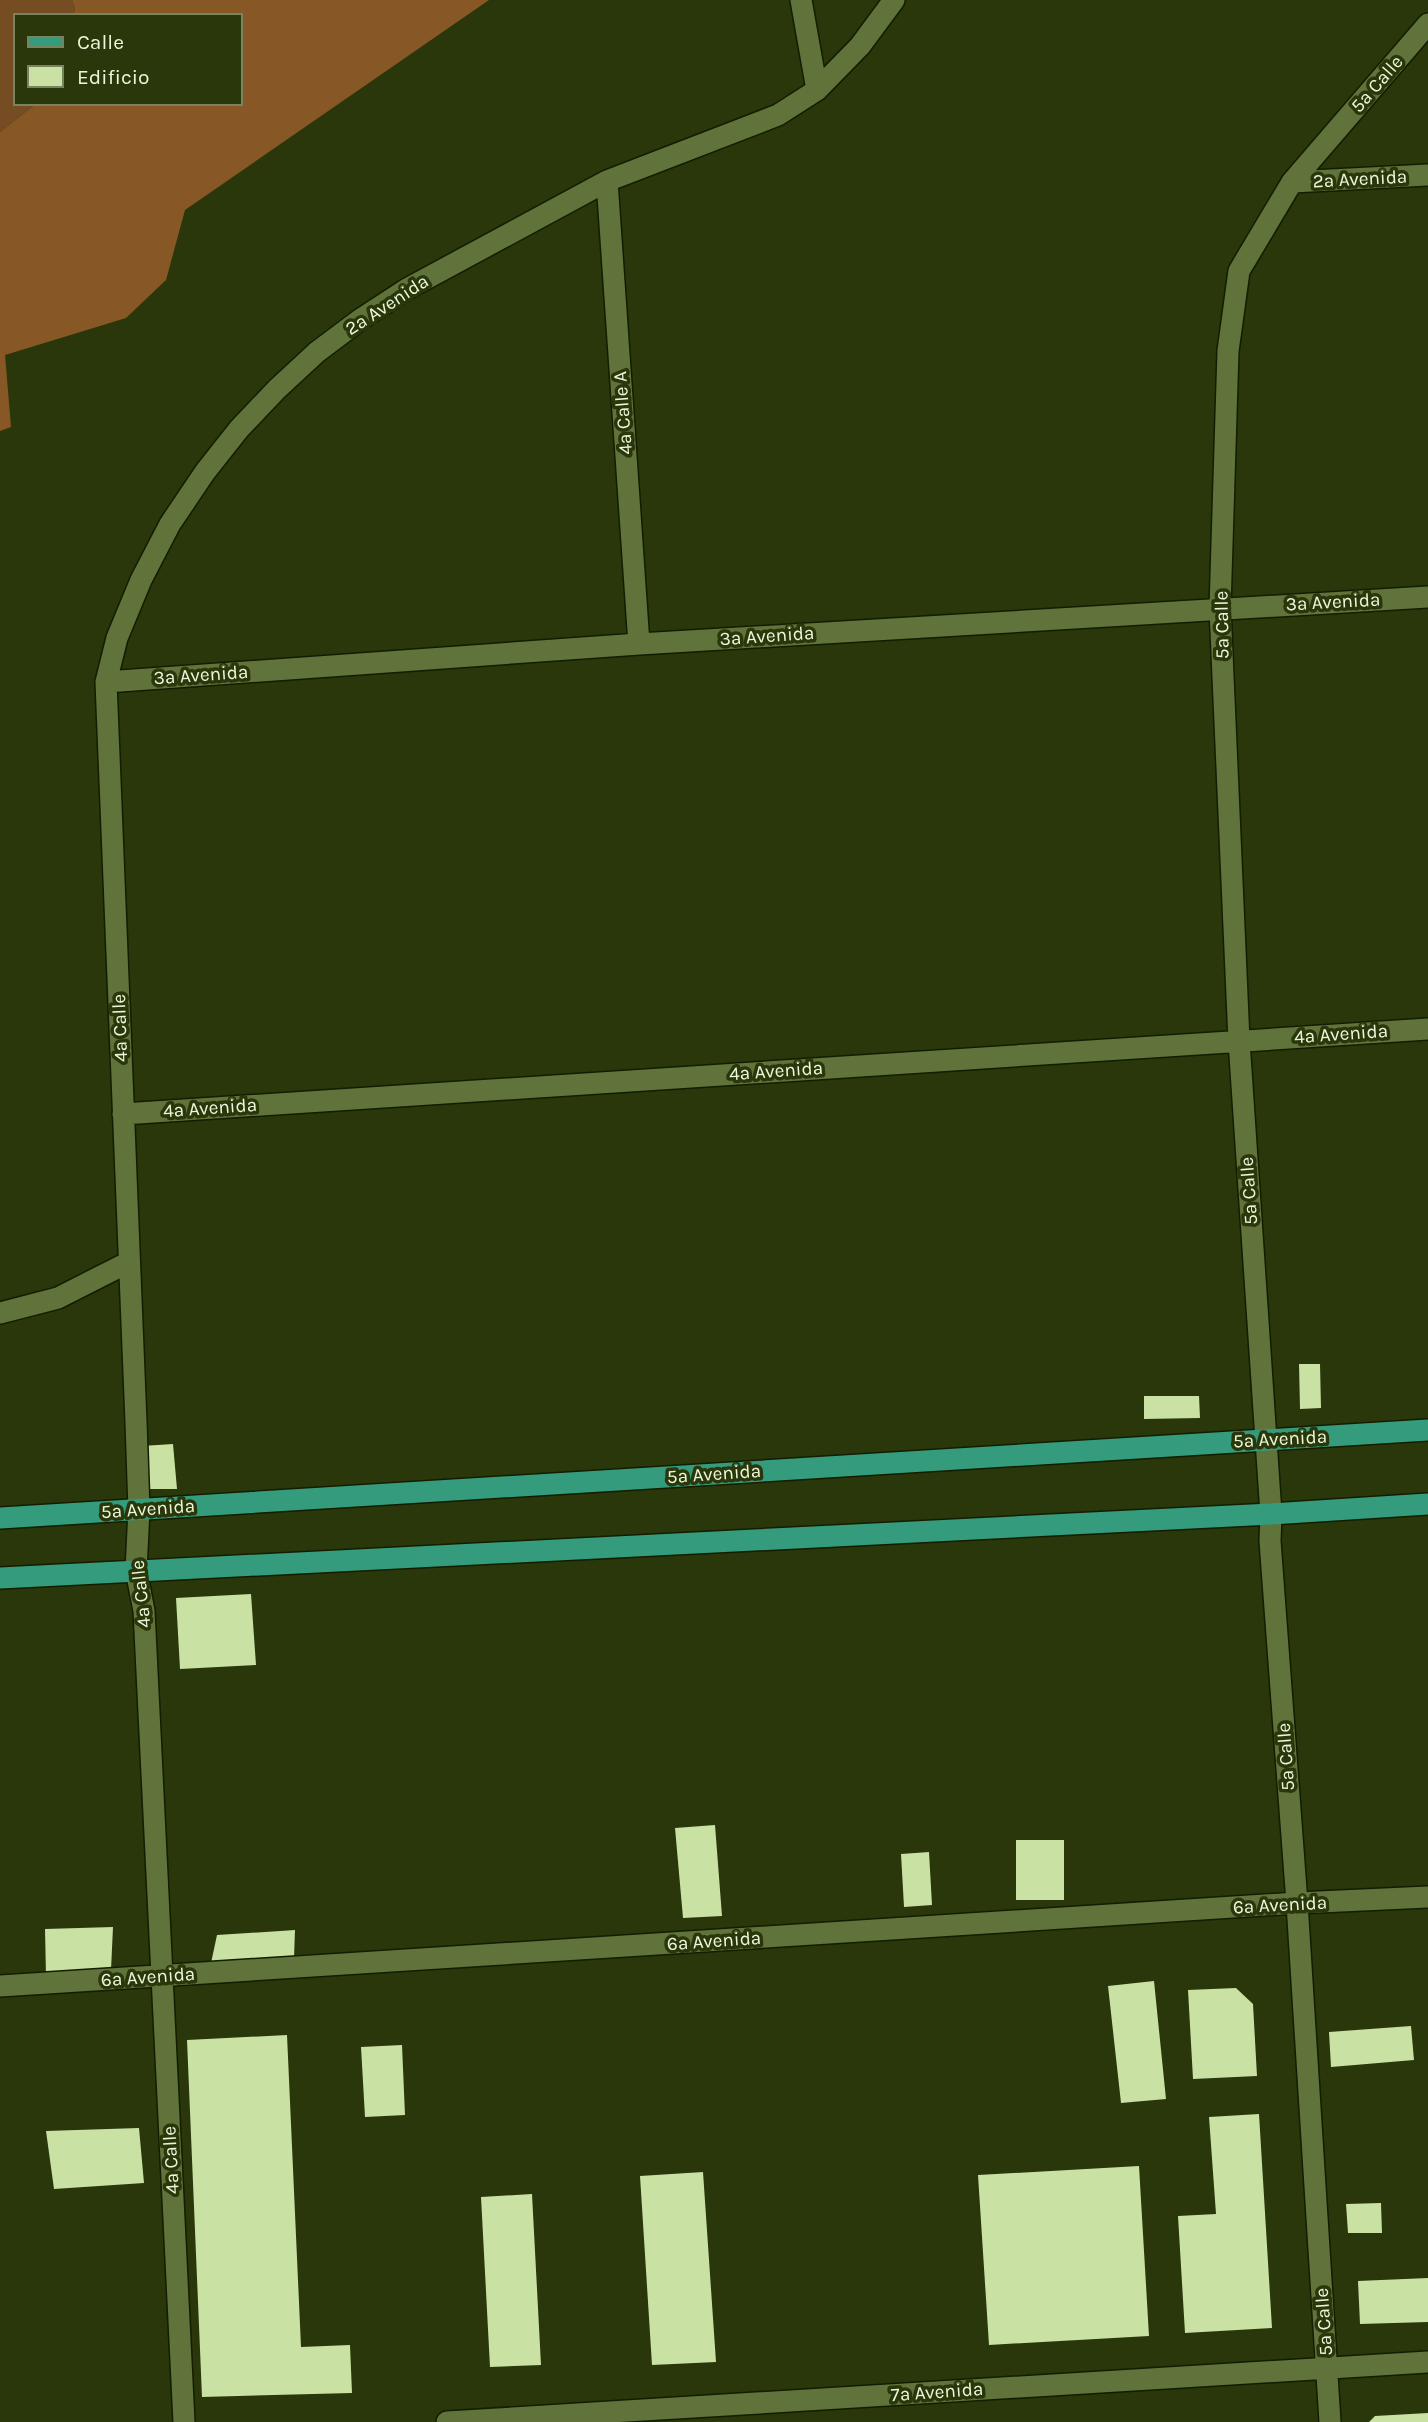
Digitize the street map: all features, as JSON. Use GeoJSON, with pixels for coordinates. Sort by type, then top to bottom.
{"type":"FeatureCollection","features":[{"type":"Feature","properties":{"kind":"main road","name":"5a Avenida"},"geometry":{"type":"LineString","coordinates":[[0,1518],[1428,1430]]}},
{"type":"Feature","properties":{"kind":"main road"},"geometry":{"type":"LineString","coordinates":[[0,1578],[1428,1504]]}},
{"type":"Feature","properties":{"kind":"street"},"geometry":{"type":"LineString","coordinates":[[801,0],[817,90]]}},
{"type":"Feature","properties":{"kind":"street"},"geometry":{"type":"LineString","coordinates":[[817,90],[860,46],[894,0]]}},
{"type":"Feature","properties":{"kind":"street","name":"5a Calle"},"geometry":{"type":"LineString","coordinates":[[1330,2422],[1239,1041],[1220,608],[1228,351],[1239,271],[1292,182],[1428,24]]}},
{"type":"Feature","properties":{"kind":"street","name":"2a Avenida"},"geometry":{"type":"LineString","coordinates":[[106,682],[117,638],[141,580],[170,524],[205,472],[239,429],[277,389],[328,344],[407,289],[607,181],[778,116],[817,90]]}},
{"type":"Feature","properties":{"kind":"street","name":"2a Avenida"},"geometry":{"type":"LineString","coordinates":[[1292,182],[1428,175]]}},
{"type":"Feature","properties":{"kind":"street","name":"4a Calle A"},"geometry":{"type":"LineString","coordinates":[[607,181],[639,644]]}},
{"type":"Feature","properties":{"kind":"street","name":"3a Avenida"},"geometry":{"type":"LineString","coordinates":[[106,682],[639,644],[1428,597]]}},
{"type":"Feature","properties":{"kind":"street","name":"4a Calle"},"geometry":{"type":"LineString","coordinates":[[106,682],[139,1510],[135,1570],[144,1611],[184,2422]]}},
{"type":"Feature","properties":{"kind":"street","name":"4a Avenida"},"geometry":{"type":"LineString","coordinates":[[123,1114],[1428,1029]]}},
{"type":"Feature","properties":{"kind":"street"},"geometry":{"type":"LineString","coordinates":[[0,1313],[58,1298],[129,1262]]}},
{"type":"Feature","properties":{"kind":"street","name":"6a Avenida"},"geometry":{"type":"LineString","coordinates":[[0,1986],[1297,1903],[1428,1897]]}},
{"type":"Feature","properties":{"kind":"street","name":"7a Avenida"},"geometry":{"type":"LineString","coordinates":[[447,2422],[1428,2362]]}},
{"type":"Feature","properties":{"kind":"shaded area"},"geometry":{"type":"Polygon","coordinates":[[[0,0],[72,0],[74,14],[14,14],[14,105],[34,105],[0,132],[0,0]]]}},
{"type":"Feature","properties":{"kind":"shaded area"},"geometry":{"type":"Polygon","coordinates":[[[72,0],[489,0],[185,210],[166,280],[126,318],[5,355],[11,427],[0,431],[0,132],[34,105],[242,105],[242,14],[74,14],[72,0]]]}},
{"type":"Feature","properties":{"kind":"building"},"geometry":{"type":"Polygon","coordinates":[[[1299,1364],[1320,1364],[1321,1408],[1300,1409],[1299,1364]]]}},
{"type":"Feature","properties":{"kind":"building"},"geometry":{"type":"Polygon","coordinates":[[[1144,1396],[1199,1396],[1200,1418],[1144,1419],[1144,1396]]]}},
{"type":"Feature","properties":{"kind":"building"},"geometry":{"type":"Polygon","coordinates":[[[173,1444],[177,1489],[142,1489],[142,1446],[173,1444]]]}},
{"type":"Feature","properties":{"kind":"building"},"geometry":{"type":"Polygon","coordinates":[[[251,1594],[256,1665],[180,1669],[176,1598],[251,1594]]]}},
{"type":"Feature","properties":{"kind":"building"},"geometry":{"type":"Polygon","coordinates":[[[715,1825],[722,1916],[683,1918],[675,1828],[715,1825]]]}},
{"type":"Feature","properties":{"kind":"building"},"geometry":{"type":"Polygon","coordinates":[[[1016,1840],[1064,1840],[1064,1900],[1016,1900],[1016,1840]]]}},
{"type":"Feature","properties":{"kind":"building"},"geometry":{"type":"Polygon","coordinates":[[[929,1852],[932,1905],[904,1907],[901,1854],[929,1852]]]}},
{"type":"Feature","properties":{"kind":"building"},"geometry":{"type":"Polygon","coordinates":[[[113,1927],[111,1970],[46,1976],[45,1929],[113,1927]]]}},
{"type":"Feature","properties":{"kind":"building"},"geometry":{"type":"Polygon","coordinates":[[[295,1930],[294,1958],[211,1963],[217,1935],[295,1930]]]}},
{"type":"Feature","properties":{"kind":"building"},"geometry":{"type":"Polygon","coordinates":[[[1154,1981],[1166,2099],[1121,2103],[1108,1986],[1154,1981]]]}},
{"type":"Feature","properties":{"kind":"building"},"geometry":{"type":"Polygon","coordinates":[[[1236,1988],[1253,2004],[1257,2076],[1193,2079],[1188,1990],[1236,1988]]]}},
{"type":"Feature","properties":{"kind":"building"},"geometry":{"type":"Polygon","coordinates":[[[1411,2026],[1414,2060],[1331,2067],[1329,2032],[1411,2026]]]}},
{"type":"Feature","properties":{"kind":"building"},"geometry":{"type":"Polygon","coordinates":[[[287,2035],[301,2347],[350,2345],[352,2393],[202,2397],[187,2040],[287,2035]]]}},
{"type":"Feature","properties":{"kind":"building"},"geometry":{"type":"Polygon","coordinates":[[[402,2045],[405,2115],[365,2117],[361,2047],[402,2045]]]}},
{"type":"Feature","properties":{"kind":"building"},"geometry":{"type":"Polygon","coordinates":[[[1259,2114],[1272,2328],[1185,2333],[1178,2216],[1216,2214],[1209,2117],[1259,2114]]]}},
{"type":"Feature","properties":{"kind":"building"},"geometry":{"type":"Polygon","coordinates":[[[139,2128],[144,2183],[54,2189],[46,2131],[139,2128]]]}},
{"type":"Feature","properties":{"kind":"building"},"geometry":{"type":"Polygon","coordinates":[[[1139,2166],[1149,2336],[989,2345],[978,2175],[1139,2166]]]}},
{"type":"Feature","properties":{"kind":"building"},"geometry":{"type":"Polygon","coordinates":[[[703,2172],[716,2362],[652,2365],[640,2176],[703,2172]]]}},
{"type":"Feature","properties":{"kind":"building"},"geometry":{"type":"Polygon","coordinates":[[[532,2194],[541,2365],[490,2367],[481,2197],[532,2194]]]}},
{"type":"Feature","properties":{"kind":"building"},"geometry":{"type":"Polygon","coordinates":[[[1381,2203],[1382,2233],[1348,2233],[1346,2204],[1381,2203]]]}},
{"type":"Feature","properties":{"kind":"building"},"geometry":{"type":"Polygon","coordinates":[[[1428,2278],[1428,2322],[1360,2324],[1358,2281],[1428,2278]]]}},
{"type":"Feature","properties":{"kind":"building"},"geometry":{"type":"Polygon","coordinates":[[[1428,2413],[1428,2422],[1369,2422],[1375,2416],[1428,2413]]]}}]}
